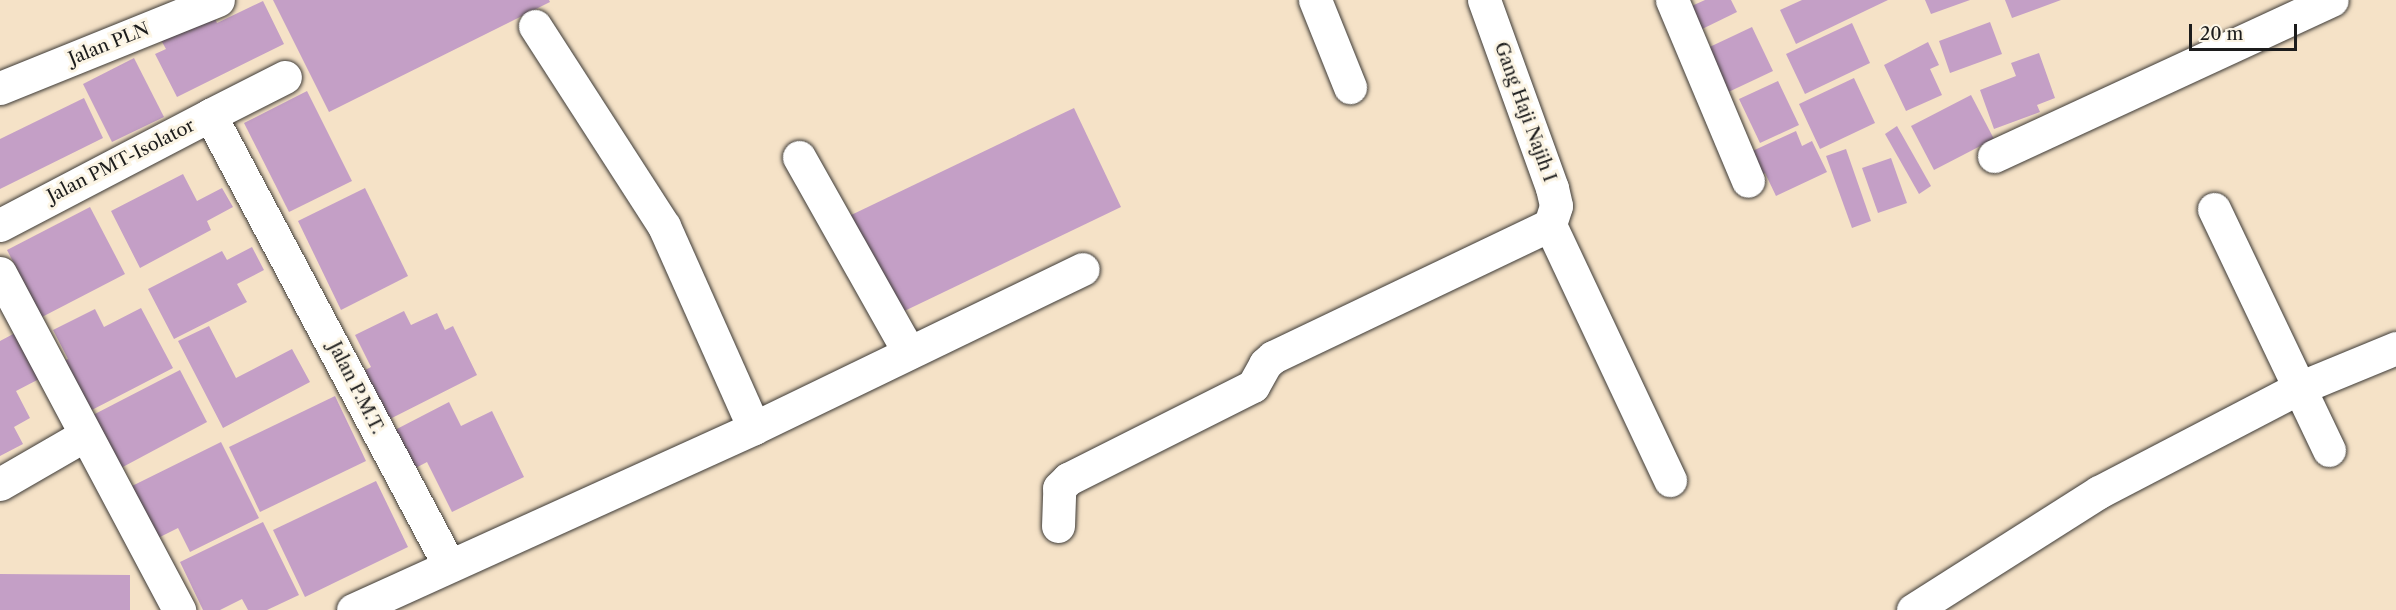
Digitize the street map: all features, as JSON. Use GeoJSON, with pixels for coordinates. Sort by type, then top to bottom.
{"type":"FeatureCollection","features":[{"type":"Feature","properties":{"kind":"street","name":"Jalan PLN"},"geometry":{"type":"LineString","coordinates":[[0,88],[218,0]]}},
{"type":"Feature","properties":{"kind":"street"},"geometry":{"type":"LineString","coordinates":[[1315,0],[1350,87]]}},
{"type":"Feature","properties":{"kind":"street","name":"Gang Haji Najih I"},"geometry":{"type":"LineString","coordinates":[[1484,0],[1552,188],[1556,206],[1551,225]]}},
{"type":"Feature","properties":{"kind":"street"},"geometry":{"type":"LineString","coordinates":[[1672,0],[1748,180]]}},
{"type":"Feature","properties":{"kind":"street"},"geometry":{"type":"LineString","coordinates":[[1994,156],[2323,2]]}},
{"type":"Feature","properties":{"kind":"street"},"geometry":{"type":"LineString","coordinates":[[535,26],[664,226],[754,428]]}},
{"type":"Feature","properties":{"kind":"street"},"geometry":{"type":"LineString","coordinates":[[210,115],[285,77]]}},
{"type":"Feature","properties":{"kind":"street","name":"Jalan PMT-Isolator"},"geometry":{"type":"LineString","coordinates":[[0,225],[210,115],[263,211]]}},
{"type":"Feature","properties":{"kind":"street"},"geometry":{"type":"LineString","coordinates":[[799,158],[909,352]]}},
{"type":"Feature","properties":{"kind":"street"},"geometry":{"type":"LineString","coordinates":[[2214,209],[2329,450]]}},
{"type":"Feature","properties":{"kind":"street","name":"Jalan P.M.T."},"geometry":{"type":"LineString","coordinates":[[263,211],[448,565]]}},
{"type":"Feature","properties":{"kind":"street"},"geometry":{"type":"LineString","coordinates":[[1058,526],[1059,488],[1068,479],[1253,386],[1265,364],[1273,357],[1551,225],[1670,480]]}},
{"type":"Feature","properties":{"kind":"street"},"geometry":{"type":"LineString","coordinates":[[353,610],[754,428],[1083,269]]}},
{"type":"Feature","properties":{"kind":"street"},"geometry":{"type":"LineString","coordinates":[[0,273],[179,610]]}},
{"type":"Feature","properties":{"kind":"street"},"geometry":{"type":"LineString","coordinates":[[1913,610],[2099,492],[2299,388],[2396,348],[2396,373]]}},
{"type":"Feature","properties":{"kind":"street"},"geometry":{"type":"LineString","coordinates":[[0,484],[85,435]]}},
{"type":"Feature","properties":{"kind":"building"},"geometry":{"type":"Polygon","coordinates":[[[273,0],[549,0],[550,2],[329,112],[273,0]]]}},
{"type":"Feature","properties":{"kind":"building"},"geometry":{"type":"Polygon","coordinates":[[[1705,0],[1731,0],[1737,12],[1696,32],[1685,9],[1705,0]]]}},
{"type":"Feature","properties":{"kind":"building"},"geometry":{"type":"Polygon","coordinates":[[[1802,0],[1888,0],[1796,44],[1780,10],[1802,0]]]}},
{"type":"Feature","properties":{"kind":"building"},"geometry":{"type":"Polygon","coordinates":[[[1925,0],[1970,0],[1931,14],[1925,0]]]}},
{"type":"Feature","properties":{"kind":"building"},"geometry":{"type":"Polygon","coordinates":[[[2005,0],[2061,0],[2012,18],[2005,0]]]}},
{"type":"Feature","properties":{"kind":"building"},"geometry":{"type":"Polygon","coordinates":[[[263,1],[284,44],[177,97],[155,54],[166,49],[161,40],[213,14],[217,23],[263,1]]]}},
{"type":"Feature","properties":{"kind":"building"},"geometry":{"type":"Polygon","coordinates":[[[1990,22],[2002,54],[1950,73],[1939,41],[1990,22]]]}},
{"type":"Feature","properties":{"kind":"building"},"geometry":{"type":"Polygon","coordinates":[[[1852,23],[1870,63],[1805,94],[1786,54],[1852,23]]]}},
{"type":"Feature","properties":{"kind":"building"},"geometry":{"type":"Polygon","coordinates":[[[1752,27],[1773,71],[1720,96],[1699,52],[1752,27]]]}},
{"type":"Feature","properties":{"kind":"building"},"geometry":{"type":"Polygon","coordinates":[[[1928,42],[1939,65],[1930,69],[1942,95],[1906,111],[1884,65],[1928,42]]]}},
{"type":"Feature","properties":{"kind":"building"},"geometry":{"type":"Polygon","coordinates":[[[2039,53],[2055,98],[2037,105],[2040,112],[1994,129],[1980,90],[2016,76],[2011,63],[2039,53]]]}},
{"type":"Feature","properties":{"kind":"building"},"geometry":{"type":"Polygon","coordinates":[[[134,58],[164,117],[112,142],[83,84],[134,58]]]}},
{"type":"Feature","properties":{"kind":"building"},"geometry":{"type":"Polygon","coordinates":[[[1854,78],[1875,123],[1820,149],[1799,104],[1854,78]]]}},
{"type":"Feature","properties":{"kind":"building"},"geometry":{"type":"Polygon","coordinates":[[[1778,81],[1799,125],[1760,143],[1739,99],[1778,81]]]}},
{"type":"Feature","properties":{"kind":"building"},"geometry":{"type":"Polygon","coordinates":[[[307,91],[352,181],[289,212],[244,123],[307,91]]]}},
{"type":"Feature","properties":{"kind":"building"},"geometry":{"type":"Polygon","coordinates":[[[1971,95],[1994,139],[1934,170],[1911,126],[1971,95]]]}},
{"type":"Feature","properties":{"kind":"building"},"geometry":{"type":"Polygon","coordinates":[[[84,98],[103,138],[0,189],[0,139],[84,98]]]}},
{"type":"Feature","properties":{"kind":"building"},"geometry":{"type":"Polygon","coordinates":[[[1074,108],[1121,207],[894,316],[847,217],[1074,108]]]}},
{"type":"Feature","properties":{"kind":"building"},"geometry":{"type":"Polygon","coordinates":[[[1897,126],[1931,186],[1919,194],[1885,134],[1897,126]]]}},
{"type":"Feature","properties":{"kind":"building"},"geometry":{"type":"Polygon","coordinates":[[[1796,131],[1802,146],[1812,141],[1827,172],[1776,196],[1765,173],[1757,177],[1746,154],[1796,131]]]}},
{"type":"Feature","properties":{"kind":"building"},"geometry":{"type":"Polygon","coordinates":[[[1846,149],[1871,221],[1852,228],[1826,156],[1846,149]]]}},
{"type":"Feature","properties":{"kind":"building"},"geometry":{"type":"Polygon","coordinates":[[[1891,158],[1907,203],[1878,213],[1862,168],[1891,158]]]}},
{"type":"Feature","properties":{"kind":"building"},"geometry":{"type":"Polygon","coordinates":[[[183,174],[197,201],[222,188],[233,207],[207,221],[211,230],[140,268],[111,211],[183,174]]]}},
{"type":"Feature","properties":{"kind":"building"},"geometry":{"type":"Polygon","coordinates":[[[365,188],[408,276],[341,310],[298,221],[365,188]]]}},
{"type":"Feature","properties":{"kind":"building"},"geometry":{"type":"Polygon","coordinates":[[[90,207],[125,274],[42,317],[7,250],[90,207]]]}},
{"type":"Feature","properties":{"kind":"building"},"geometry":{"type":"Polygon","coordinates":[[[252,247],[264,270],[237,284],[247,302],[174,339],[148,289],[222,251],[227,260],[252,247]]]}},
{"type":"Feature","properties":{"kind":"building"},"geometry":{"type":"Polygon","coordinates":[[[141,308],[173,368],[86,413],[60,363],[68,359],[53,330],[95,309],[104,327],[141,308]]]}},
{"type":"Feature","properties":{"kind":"building"},"geometry":{"type":"Polygon","coordinates":[[[404,311],[411,325],[437,313],[445,330],[453,326],[477,375],[384,422],[359,373],[371,367],[355,335],[404,311]]]}},
{"type":"Feature","properties":{"kind":"building"},"geometry":{"type":"Polygon","coordinates":[[[209,326],[236,378],[292,349],[310,382],[223,428],[178,341],[209,326]]]}},
{"type":"Feature","properties":{"kind":"building"},"geometry":{"type":"Polygon","coordinates":[[[17,332],[41,378],[16,391],[30,418],[14,427],[23,444],[0,456],[0,341],[17,332]]]}},
{"type":"Feature","properties":{"kind":"building"},"geometry":{"type":"Polygon","coordinates":[[[180,370],[207,422],[119,469],[91,416],[180,370]]]}},
{"type":"Feature","properties":{"kind":"building"},"geometry":{"type":"Polygon","coordinates":[[[335,396],[366,461],[260,512],[229,447],[335,396]]]}},
{"type":"Feature","properties":{"kind":"building"},"geometry":{"type":"Polygon","coordinates":[[[449,402],[461,426],[492,411],[524,477],[452,512],[427,462],[410,471],[391,432],[449,402]]]}},
{"type":"Feature","properties":{"kind":"building"},"geometry":{"type":"Polygon","coordinates":[[[221,442],[259,518],[190,552],[178,528],[158,538],[132,486],[221,442]]]}},
{"type":"Feature","properties":{"kind":"building"},"geometry":{"type":"Polygon","coordinates":[[[376,481],[408,547],[305,597],[273,530],[376,481]]]}},
{"type":"Feature","properties":{"kind":"building"},"geometry":{"type":"Polygon","coordinates":[[[263,522],[299,595],[267,610],[248,610],[242,599],[220,610],[203,610],[180,562],[263,522]]]}},
{"type":"Feature","properties":{"kind":"building"},"geometry":{"type":"Polygon","coordinates":[[[0,574],[130,575],[130,610],[0,610],[0,574]]]}}]}
